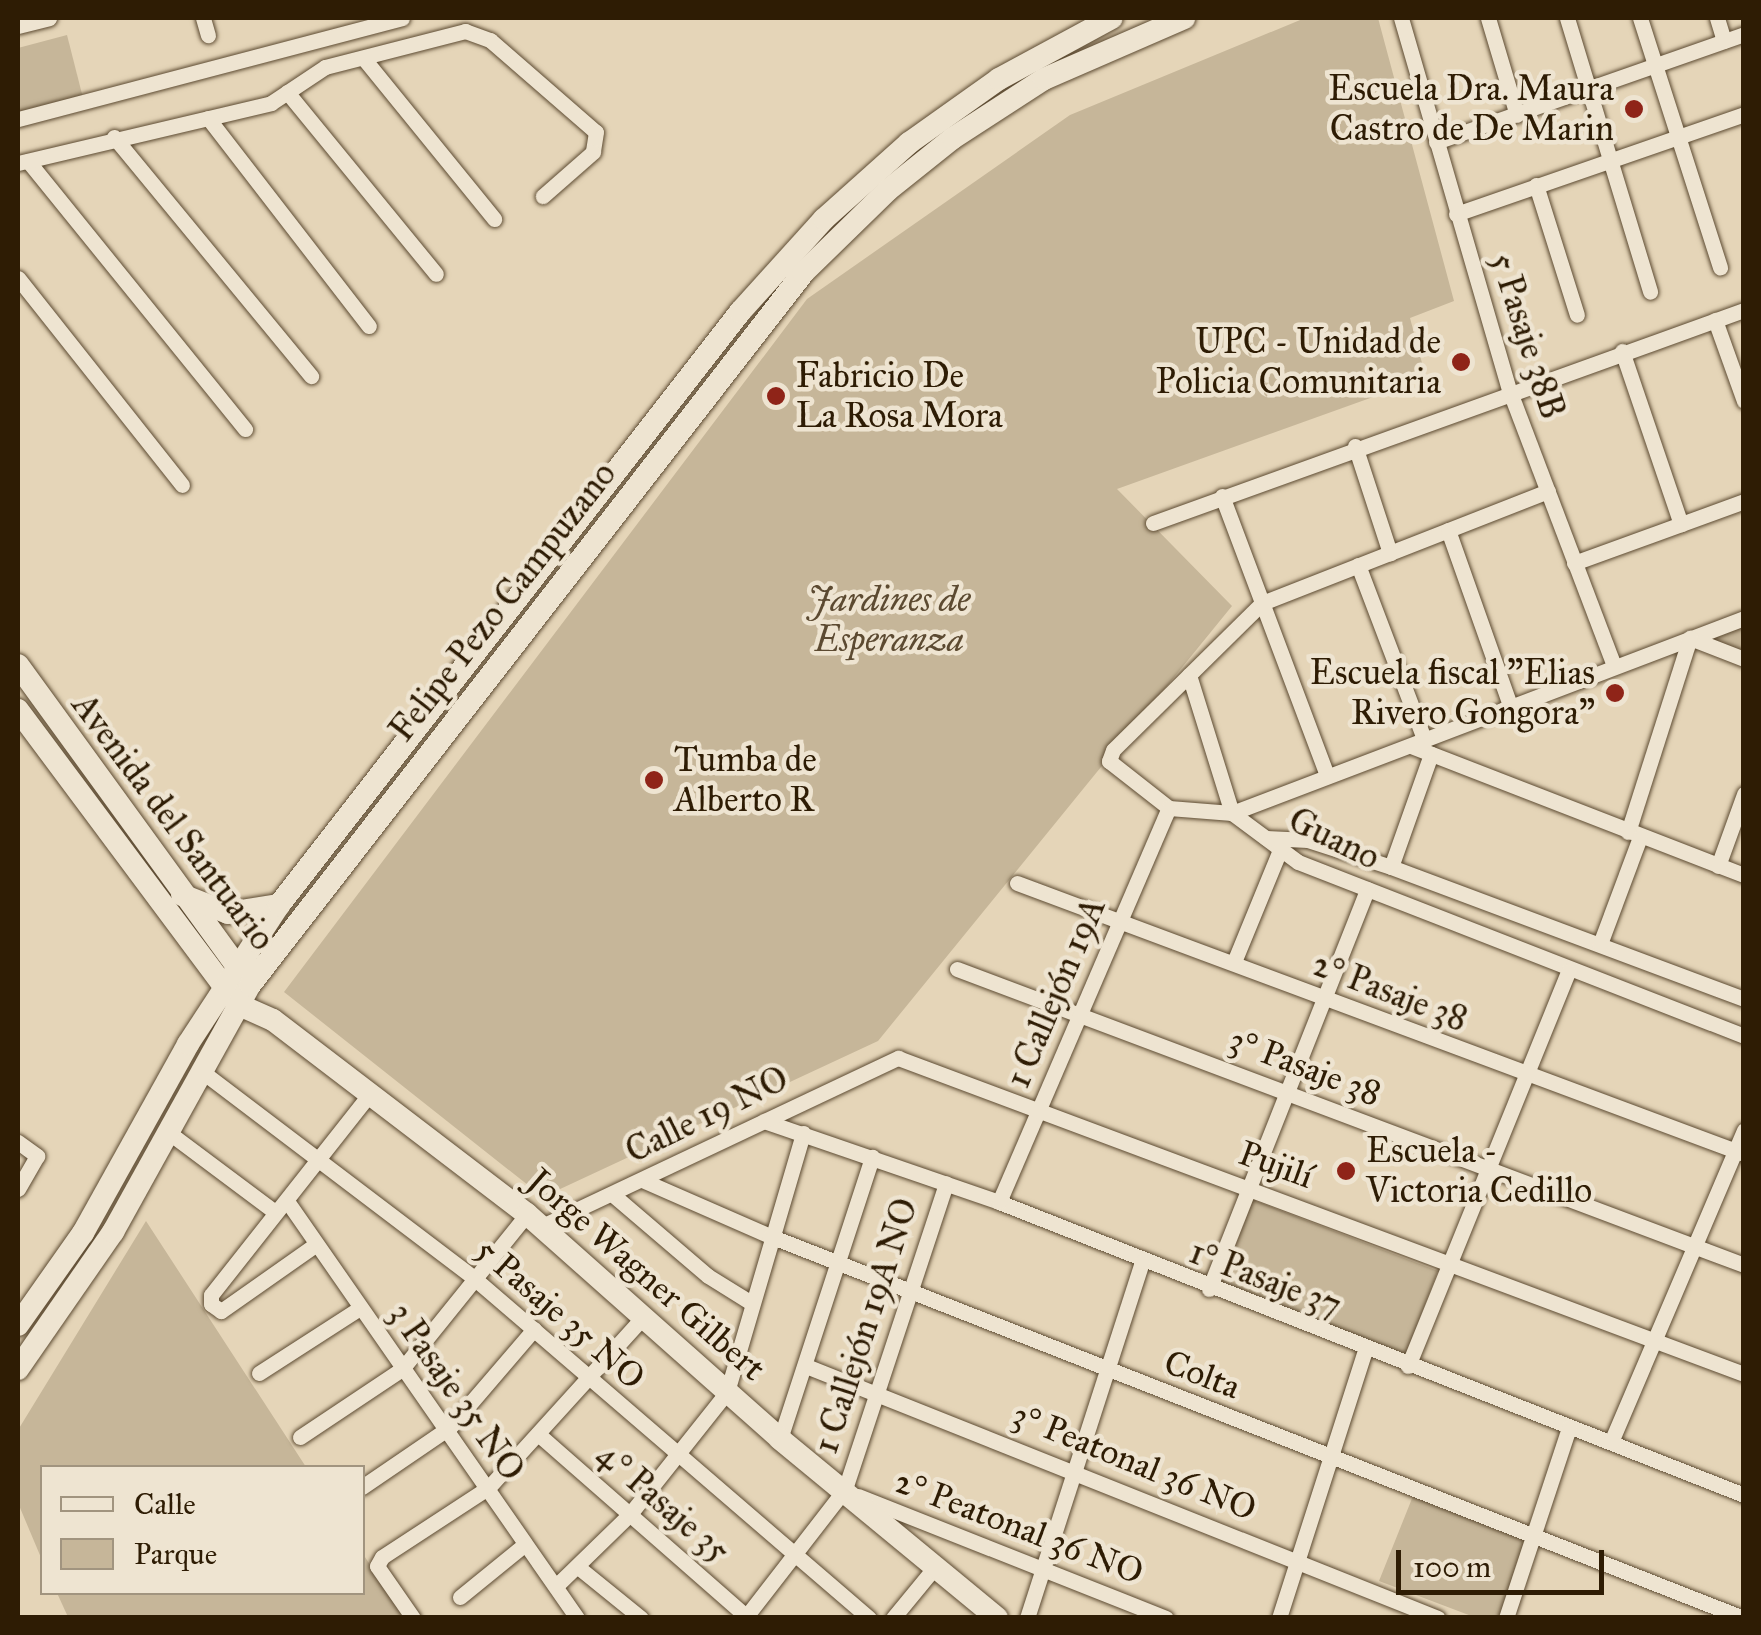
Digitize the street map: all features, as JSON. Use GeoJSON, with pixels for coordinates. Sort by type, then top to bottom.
{"type":"FeatureCollection","features":[{"type":"Feature","properties":{"kind":"main road","name":"Felipe Pezo Campuzano"},"geometry":{"type":"LineString","coordinates":[[18,1324],[83,1233],[237,986],[280,905],[786,259],[860,185],[950,113],[1112,18]]}},
{"type":"Feature","properties":{"kind":"main road","name":"Felipe Pezo Campuzano"},"geometry":{"type":"LineString","coordinates":[[18,1369],[95,1260],[168,1132],[237,986],[820,254],[953,138],[1044,79],[1184,18]]}},
{"type":"Feature","properties":{"kind":"main road","name":"Avenida del Santuario"},"geometry":{"type":"LineString","coordinates":[[18,664],[180,894],[237,986]]}},
{"type":"Feature","properties":{"kind":"main road","name":"Avenida del Santuario"},"geometry":{"type":"LineString","coordinates":[[18,710],[237,986],[274,1020]]}},
{"type":"Feature","properties":{"kind":"main road"},"geometry":{"type":"LineString","coordinates":[[180,894],[228,913],[280,905]]}},
{"type":"Feature","properties":{"kind":"main road","name":"Jorge Wagner Gilbert"},"geometry":{"type":"LineString","coordinates":[[274,1020],[534,1220],[780,1439],[997,1618]]}},
{"type":"Feature","properties":{"kind":"street"},"geometry":{"type":"LineString","coordinates":[[18,26],[50,18]]}},
{"type":"Feature","properties":{"kind":"street"},"geometry":{"type":"LineString","coordinates":[[203,18],[208,35]]}},
{"type":"Feature","properties":{"kind":"street","name":"5 Pasaje 38B"},"geometry":{"type":"LineString","coordinates":[[1401,18],[1510,392],[1614,666]]}},
{"type":"Feature","properties":{"kind":"street"},"geometry":{"type":"LineString","coordinates":[[1488,18],[1517,115]]}},
{"type":"Feature","properties":{"kind":"street"},"geometry":{"type":"LineString","coordinates":[[1567,18],[1650,292]]}},
{"type":"Feature","properties":{"kind":"street"},"geometry":{"type":"LineString","coordinates":[[1640,18],[1720,266]]}},
{"type":"Feature","properties":{"kind":"street"},"geometry":{"type":"LineString","coordinates":[[1716,18],[1724,41]]}},
{"type":"Feature","properties":{"kind":"street"},"geometry":{"type":"LineString","coordinates":[[18,119],[398,20]]}},
{"type":"Feature","properties":{"kind":"street"},"geometry":{"type":"LineString","coordinates":[[245,429],[23,162],[114,137],[271,104],[326,67],[365,60],[464,31],[490,40],[596,132],[592,152],[543,196]]}},
{"type":"Feature","properties":{"kind":"street"},"geometry":{"type":"LineString","coordinates":[[1436,142],[1744,34]]}},
{"type":"Feature","properties":{"kind":"street"},"geometry":{"type":"LineString","coordinates":[[365,60],[494,218]]}},
{"type":"Feature","properties":{"kind":"street"},"geometry":{"type":"LineString","coordinates":[[287,92],[436,274]]}},
{"type":"Feature","properties":{"kind":"street"},"geometry":{"type":"LineString","coordinates":[[208,118],[369,326]]}},
{"type":"Feature","properties":{"kind":"street"},"geometry":{"type":"LineString","coordinates":[[1456,214],[1679,136],[1742,120]]}},
{"type":"Feature","properties":{"kind":"street"},"geometry":{"type":"LineString","coordinates":[[114,137],[310,376]]}},
{"type":"Feature","properties":{"kind":"street"},"geometry":{"type":"LineString","coordinates":[[1536,185],[1577,315]]}},
{"type":"Feature","properties":{"kind":"street"},"geometry":{"type":"LineString","coordinates":[[18,278],[182,486]]}},
{"type":"Feature","properties":{"kind":"street"},"geometry":{"type":"LineString","coordinates":[[1154,524],[1355,446],[1744,310]]}},
{"type":"Feature","properties":{"kind":"street"},"geometry":{"type":"LineString","coordinates":[[1715,320],[1744,402]]}},
{"type":"Feature","properties":{"kind":"street"},"geometry":{"type":"LineString","coordinates":[[1622,351],[1680,524]]}},
{"type":"Feature","properties":{"kind":"street"},"geometry":{"type":"LineString","coordinates":[[1355,446],[1390,552]]}},
{"type":"Feature","properties":{"kind":"street"},"geometry":{"type":"LineString","coordinates":[[1548,491],[1262,602],[1108,761],[1169,808],[1232,813],[1327,776],[1422,747],[1614,666],[1744,618]]}},
{"type":"Feature","properties":{"kind":"street"},"geometry":{"type":"LineString","coordinates":[[1222,496],[1327,776]]}},
{"type":"Feature","properties":{"kind":"street"},"geometry":{"type":"LineString","coordinates":[[1574,562],[1744,501]]}},
{"type":"Feature","properties":{"kind":"street"},"geometry":{"type":"LineString","coordinates":[[1448,530],[1511,708]]}},
{"type":"Feature","properties":{"kind":"street"},"geometry":{"type":"LineString","coordinates":[[1358,565],[1422,747],[1391,867]]}},
{"type":"Feature","properties":{"kind":"street"},"geometry":{"type":"LineString","coordinates":[[1690,638],[1744,658]]}},
{"type":"Feature","properties":{"kind":"street"},"geometry":{"type":"LineString","coordinates":[[1600,944],[1690,638]]}},
{"type":"Feature","properties":{"kind":"street"},"geometry":{"type":"LineString","coordinates":[[1189,675],[1232,813],[1262,838]]}},
{"type":"Feature","properties":{"kind":"street"},"geometry":{"type":"LineString","coordinates":[[1422,747],[1634,835],[1744,875]]}},
{"type":"Feature","properties":{"kind":"street"},"geometry":{"type":"LineString","coordinates":[[1718,866],[1744,794]]}},
{"type":"Feature","properties":{"kind":"street","name":"1 Callejón 19A"},"geometry":{"type":"LineString","coordinates":[[1000,1202],[1169,808]]}},
{"type":"Feature","properties":{"kind":"street","name":"Guano"},"geometry":{"type":"LineString","coordinates":[[1262,838],[1308,840],[1391,867],[1744,999]]}},
{"type":"Feature","properties":{"kind":"street","name":"Guano"},"geometry":{"type":"LineString","coordinates":[[1262,838],[1367,889],[1744,1036]]}},
{"type":"Feature","properties":{"kind":"street"},"geometry":{"type":"LineString","coordinates":[[1234,962],[1280,850]]}},
{"type":"Feature","properties":{"kind":"street","name":"2° Pasaje 38"},"geometry":{"type":"LineString","coordinates":[[1017,882],[1120,916],[1525,1076],[1739,1152]]}},
{"type":"Feature","properties":{"kind":"street"},"geometry":{"type":"LineString","coordinates":[[1209,1289],[1367,889]]}},
{"type":"Feature","properties":{"kind":"street","name":"3° Pasaje 38"},"geometry":{"type":"LineString","coordinates":[[957,969],[1080,1011],[1284,1093],[1744,1264]]}},
{"type":"Feature","properties":{"kind":"street"},"geometry":{"type":"LineString","coordinates":[[1408,1366],[1446,1259],[1568,970]]}},
{"type":"Feature","properties":{"kind":"street","name":"Pujilí"},"geometry":{"type":"LineString","coordinates":[[898,1058],[1446,1259],[1744,1374]]}},
{"type":"Feature","properties":{"kind":"street","name":"Calle 19 NO"},"geometry":{"type":"LineString","coordinates":[[300,1436],[402,1369],[475,1279],[534,1220],[612,1194],[898,1058]]}},
{"type":"Feature","properties":{"kind":"street","name":"5 Pasaje 35 NO"},"geometry":{"type":"LineString","coordinates":[[200,1070],[475,1279],[676,1456],[796,1552],[869,1618]]}},
{"type":"Feature","properties":{"kind":"street"},"geometry":{"type":"LineString","coordinates":[[315,1245],[221,1311],[213,1307],[211,1296],[368,1096]]}},
{"type":"Feature","properties":{"kind":"street","name":"1° Pasaje 37"},"geometry":{"type":"LineString","coordinates":[[764,1121],[1000,1202],[1142,1263],[1744,1495]]}},
{"type":"Feature","properties":{"kind":"street"},"geometry":{"type":"LineString","coordinates":[[1610,1442],[1652,1340],[1739,1152],[1744,1130]]}},
{"type":"Feature","properties":{"kind":"street"},"geometry":{"type":"LineString","coordinates":[[168,1132],[281,1207]]}},
{"type":"Feature","properties":{"kind":"street"},"geometry":{"type":"LineString","coordinates":[[557,1586],[630,1514],[727,1392],[750,1302],[803,1133]]}},
{"type":"Feature","properties":{"kind":"street"},"geometry":{"type":"LineString","coordinates":[[18,1142],[37,1156],[35,1170],[18,1189]]}},
{"type":"Feature","properties":{"kind":"street"},"geometry":{"type":"LineString","coordinates":[[780,1439],[872,1157]]}},
{"type":"Feature","properties":{"kind":"street","name":"Colta"},"geometry":{"type":"LineString","coordinates":[[642,1180],[770,1236],[1743,1618]]}},
{"type":"Feature","properties":{"kind":"street","name":"1 Callejón 19A NO"},"geometry":{"type":"LineString","coordinates":[[746,1617],[847,1491],[946,1183]]}},
{"type":"Feature","properties":{"kind":"street"},"geometry":{"type":"LineString","coordinates":[[612,1194],[708,1276],[750,1302]]}},
{"type":"Feature","properties":{"kind":"street","name":"3 Pasaje 35 NO"},"geometry":{"type":"LineString","coordinates":[[281,1207],[315,1245],[402,1369],[450,1427],[524,1545],[557,1586],[569,1615]]}},
{"type":"Feature","properties":{"kind":"street"},"geometry":{"type":"LineString","coordinates":[[1028,1618],[1142,1263]]}},
{"type":"Feature","properties":{"kind":"street"},"geometry":{"type":"LineString","coordinates":[[259,1373],[360,1308]]}},
{"type":"Feature","properties":{"kind":"street"},"geometry":{"type":"LineString","coordinates":[[413,1618],[379,1561],[489,1488],[643,1317]]}},
{"type":"Feature","properties":{"kind":"street"},"geometry":{"type":"LineString","coordinates":[[365,1485],[450,1427],[534,1329]]}},
{"type":"Feature","properties":{"kind":"street"},"geometry":{"type":"LineString","coordinates":[[1279,1618],[1365,1350]]}},
{"type":"Feature","properties":{"kind":"street","name":"3° Peatonal 36 NO"},"geometry":{"type":"LineString","coordinates":[[806,1366],[1076,1469],[1438,1618]]}},
{"type":"Feature","properties":{"kind":"street"},"geometry":{"type":"LineString","coordinates":[[1506,1618],[1570,1427]]}},
{"type":"Feature","properties":{"kind":"street","name":"4° Pasaje 35"},"geometry":{"type":"LineString","coordinates":[[538,1434],[746,1617]]}},
{"type":"Feature","properties":{"kind":"street","name":"2° Peatonal 36 NO"},"geometry":{"type":"LineString","coordinates":[[847,1491],[1166,1618]]}},
{"type":"Feature","properties":{"kind":"street"},"geometry":{"type":"LineString","coordinates":[[460,1596],[524,1545]]}},
{"type":"Feature","properties":{"kind":"street"},"geometry":{"type":"LineString","coordinates":[[578,1567],[641,1618]]}},
{"type":"Feature","properties":{"kind":"street"},"geometry":{"type":"LineString","coordinates":[[893,1618],[935,1567]]}},
{"type":"Feature","properties":{"kind":"green space","name":"Jardines de Esperanza"},"geometry":{"type":"Polygon","coordinates":[[[1305,18],[1378,18],[1454,301],[1410,318],[1426,378],[1117,489],[1232,606],[878,1041],[543,1197],[284,992],[807,299],[1070,115],[1305,18]]]}},
{"type":"Feature","properties":{"kind":"green space"},"geometry":{"type":"Polygon","coordinates":[[[67,35],[83,98],[18,114],[18,48],[67,35]]]}},
{"type":"Feature","properties":{"kind":"green space"},"geometry":{"type":"Polygon","coordinates":[[[1743,623],[1743,653],[1703,638],[1743,623]]]}},
{"type":"Feature","properties":{"kind":"green space"},"geometry":{"type":"Polygon","coordinates":[[[1253,1200],[1438,1271],[1404,1360],[1219,1289],[1253,1200]]]}},
{"type":"Feature","properties":{"kind":"green space"},"geometry":{"type":"Polygon","coordinates":[[[146,1221],[305,1465],[40,1465],[40,1555],[18,1503],[18,1430],[146,1221]]]}},
{"type":"Feature","properties":{"kind":"green space"},"geometry":{"type":"Polygon","coordinates":[[[1413,1496],[1527,1540],[1499,1617],[1474,1617],[1379,1581],[1413,1496]]]}},
{"type":"Feature","properties":{"kind":"green space"},"geometry":{"type":"Polygon","coordinates":[[[365,1557],[404,1617],[68,1617],[58,1595],[365,1595],[365,1557]]]}},
{"type":"Feature","properties":{"kind":"place","name":"Escuela Dra. Maura Castro de De Marin"},"geometry":{"type":"Point","coordinates":[1634,109]}},
{"type":"Feature","properties":{"kind":"place","name":"UPC - Unidad de Policia Comunitaria"},"geometry":{"type":"Point","coordinates":[1461,362]}},
{"type":"Feature","properties":{"kind":"place","name":"Fabricio De La Rosa Mora"},"geometry":{"type":"Point","coordinates":[776,396]}},
{"type":"Feature","properties":{"kind":"place","name":"Escuela fiscal \"Elias Rivero Gongora\""},"geometry":{"type":"Point","coordinates":[1615,693]}},
{"type":"Feature","properties":{"kind":"place","name":"Tumba de Alberto R"},"geometry":{"type":"Point","coordinates":[654,780]}},
{"type":"Feature","properties":{"kind":"place","name":"Escuela - Victoria Cedillo"},"geometry":{"type":"Point","coordinates":[1346,1171]}}]}
